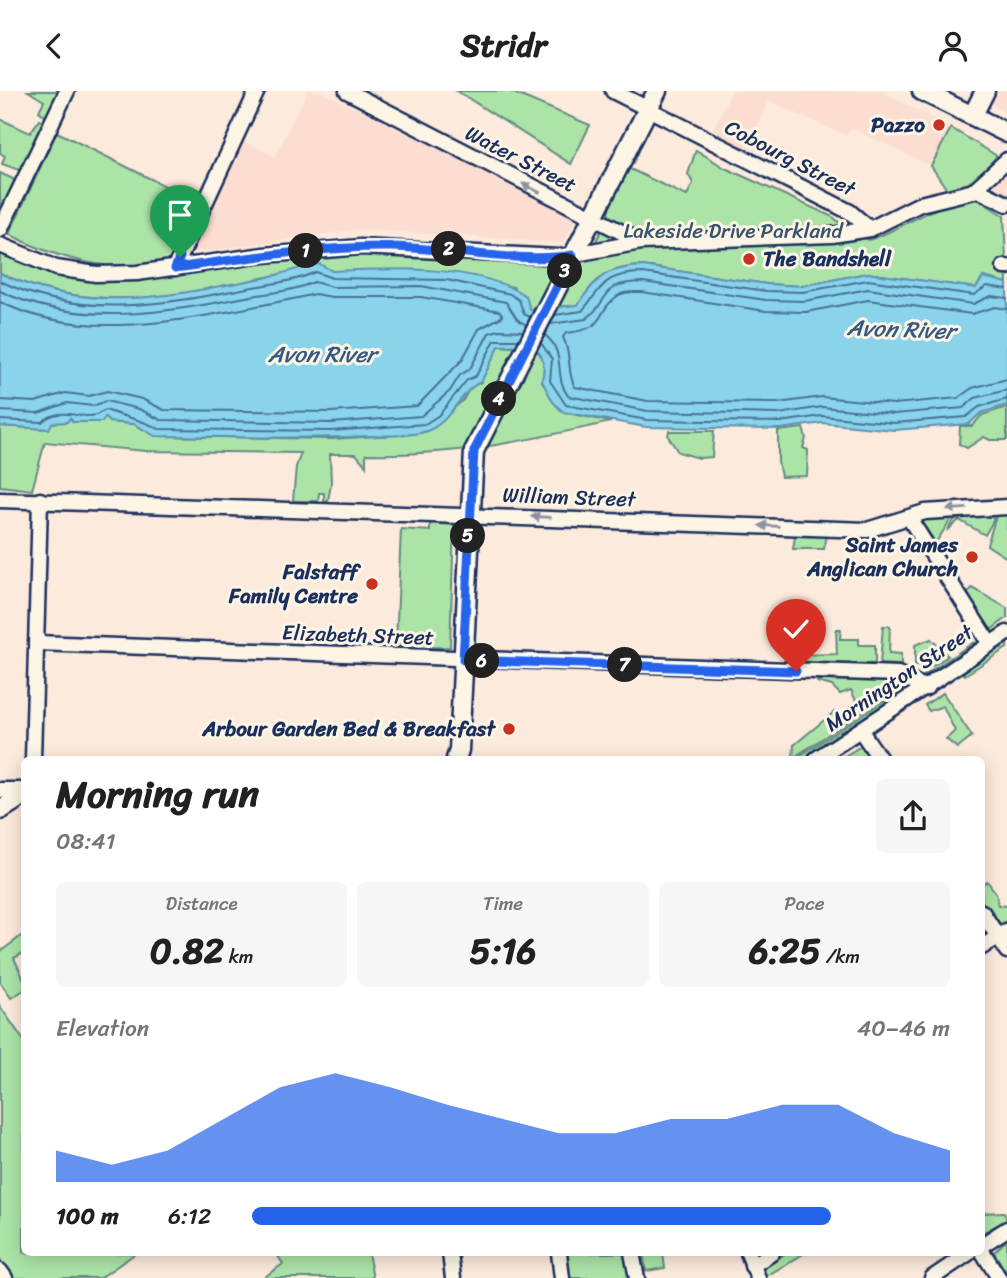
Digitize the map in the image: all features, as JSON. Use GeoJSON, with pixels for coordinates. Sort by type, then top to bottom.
{"type":"FeatureCollection","features":[{"type":"Feature","properties":{"kind":"main road"},"geometry":{"type":"LineString","coordinates":[[456,756],[474,451],[657,91]]}},
{"type":"Feature","properties":{"kind":"main road"},"geometry":{"type":"LineString","coordinates":[[922,91],[1007,133]]}},
{"type":"Feature","properties":{"kind":"main road"},"geometry":{"type":"LineString","coordinates":[[973,115],[985,91]]}},
{"type":"Feature","properties":{"kind":"main road"},"geometry":{"type":"LineString","coordinates":[[0,810],[21,794]]}},
{"type":"Feature","properties":{"kind":"street"},"geometry":{"type":"LineString","coordinates":[[0,230],[67,91]]}},
{"type":"Feature","properties":{"kind":"street"},"geometry":{"type":"LineString","coordinates":[[175,268],[257,91]]}},
{"type":"Feature","properties":{"kind":"street","name":"Water Street"},"geometry":{"type":"LineString","coordinates":[[347,91],[641,242]]}},
{"type":"Feature","properties":{"kind":"street","name":"Cobourg Street"},"geometry":{"type":"LineString","coordinates":[[613,91],[849,212],[870,229]]}},
{"type":"Feature","properties":{"kind":"street"},"geometry":{"type":"LineString","coordinates":[[0,245],[45,264],[80,271],[137,273],[361,247],[443,249],[519,256],[573,255],[641,242],[832,235],[870,229],[920,204],[976,191],[1007,160]]}},
{"type":"Feature","properties":{"kind":"street"},"geometry":{"type":"LineString","coordinates":[[976,191],[1007,204]]}},
{"type":"Feature","properties":{"kind":"street","name":"William Street"},"geometry":{"type":"LineString","coordinates":[[0,500],[867,530],[941,510],[1007,507]]}},
{"type":"Feature","properties":{"kind":"street"},"geometry":{"type":"LineString","coordinates":[[33,756],[40,501]]}},
{"type":"Feature","properties":{"kind":"street"},"geometry":{"type":"LineString","coordinates":[[909,518],[990,644]]}},
{"type":"Feature","properties":{"kind":"street","name":"Mornington Street"},"geometry":{"type":"LineString","coordinates":[[821,756],[1007,633]]}},
{"type":"Feature","properties":{"kind":"street","name":"Elizabeth Street"},"geometry":{"type":"LineString","coordinates":[[36,643],[898,674],[926,688]]}},
{"type":"Feature","properties":{"kind":"street"},"geometry":{"type":"LineString","coordinates":[[861,731],[878,756]]}},
{"type":"Feature","properties":{"kind":"street"},"geometry":{"type":"LineString","coordinates":[[0,790],[21,792]]}},
{"type":"Feature","properties":{"kind":"street"},"geometry":{"type":"LineString","coordinates":[[985,915],[1002,934],[1007,951]]}},
{"type":"Feature","properties":{"kind":"street"},"geometry":{"type":"LineString","coordinates":[[985,945],[1002,934]]}},
{"type":"Feature","properties":{"kind":"street"},"geometry":{"type":"LineString","coordinates":[[985,1243],[1007,1229]]}},
{"type":"Feature","properties":{"kind":"street"},"geometry":{"type":"LineString","coordinates":[[450,1256],[453,1278]]}},
{"type":"Feature","properties":{"kind":"street"},"geometry":{"type":"LineString","coordinates":[[559,1256],[562,1278]]}},
{"type":"Feature","properties":{"kind":"street"},"geometry":{"type":"LineString","coordinates":[[633,1256],[637,1278]]}},
{"type":"Feature","properties":{"kind":"street"},"geometry":{"type":"LineString","coordinates":[[753,1266],[768,1256]]}},
{"type":"Feature","properties":{"kind":"street"},"geometry":{"type":"LineString","coordinates":[[932,1278],[965,1256]]}},
{"type":"Feature","properties":{"kind":"street"},"geometry":{"type":"LineString","coordinates":[[985,1256],[999,1278]]}},
{"type":"Feature","properties":{"kind":"street"},"geometry":{"type":"LineString","coordinates":[[0,1271],[5,1278]]}},
{"type":"Feature","properties":{"kind":"shaded area"},"geometry":{"type":"Polygon","coordinates":[[[308,91],[320,91],[577,217],[563,243],[360,229],[192,253],[243,141],[275,157],[308,91]]]}},
{"type":"Feature","properties":{"kind":"shaded area"},"geometry":{"type":"Polygon","coordinates":[[[732,91],[880,91],[951,128],[931,166],[852,128],[845,135],[769,101],[745,150],[712,132],[732,91]]]}},
{"type":"Feature","properties":{"kind":"shaded area"},"geometry":{"type":"Polygon","coordinates":[[[998,91],[1007,91],[1007,113],[992,105],[998,91]]]}},
{"type":"Feature","properties":{"kind":"shaded area"},"geometry":{"type":"Polygon","coordinates":[[[1007,172],[1007,198],[998,193],[991,183],[1007,172]]]}},
{"type":"Feature","properties":{"kind":"green space"},"geometry":{"type":"Polygon","coordinates":[[[28,91],[57,91],[58,97],[47,118],[39,111],[44,101],[28,91]]]}},
{"type":"Feature","properties":{"kind":"green space"},"geometry":{"type":"Polygon","coordinates":[[[457,91],[509,91],[590,125],[571,164],[457,91]]]}},
{"type":"Feature","properties":{"kind":"green space"},"geometry":{"type":"Polygon","coordinates":[[[0,119],[30,133],[39,120],[46,123],[22,171],[2,164],[5,156],[0,153],[0,119]]]}},
{"type":"Feature","properties":{"kind":"green space"},"geometry":{"type":"Polygon","coordinates":[[[951,128],[997,156],[974,182],[948,191],[931,166],[951,128]]]}},
{"type":"Feature","properties":{"kind":"green space"},"geometry":{"type":"Polygon","coordinates":[[[57,132],[197,202],[169,262],[129,267],[87,262],[46,251],[9,234],[57,132]]]}},
{"type":"Feature","properties":{"kind":"green space","name":"Lakeside Drive Parkland"},"geometry":{"type":"Polygon","coordinates":[[[635,150],[639,151],[630,169],[687,196],[693,183],[688,174],[696,150],[725,168],[833,217],[841,224],[839,229],[869,240],[954,202],[984,200],[984,203],[1004,216],[1007,283],[983,277],[976,288],[867,273],[802,286],[767,284],[643,266],[621,268],[604,275],[578,305],[530,310],[513,287],[448,273],[332,271],[313,265],[190,292],[113,298],[75,296],[37,287],[0,273],[0,254],[53,274],[136,279],[334,252],[531,263],[587,260],[609,214],[606,209],[635,150]]]}},
{"type":"Feature","properties":{"kind":"green space"},"geometry":{"type":"Polygon","coordinates":[[[0,173],[13,179],[16,186],[0,215],[0,173]]]}},
{"type":"Feature","properties":{"kind":"green space"},"geometry":{"type":"Polygon","coordinates":[[[499,346],[536,349],[545,361],[542,381],[563,412],[611,422],[460,450],[366,454],[366,466],[356,454],[330,454],[331,484],[328,501],[324,502],[324,493],[319,493],[318,501],[293,501],[296,467],[301,453],[146,451],[45,442],[32,490],[0,486],[0,426],[49,429],[51,422],[67,422],[69,418],[74,422],[102,422],[105,417],[109,422],[134,424],[156,436],[331,439],[428,431],[463,400],[471,386],[481,382],[499,346]]]}},
{"type":"Feature","properties":{"kind":"green space"},"geometry":{"type":"Polygon","coordinates":[[[1007,407],[1007,440],[990,440],[984,437],[967,448],[959,444],[960,426],[972,426],[982,415],[1007,407]]]}},
{"type":"Feature","properties":{"kind":"green space"},"geometry":{"type":"Polygon","coordinates":[[[803,428],[806,438],[803,448],[808,450],[807,476],[781,477],[778,431],[803,428]]]}},
{"type":"Feature","properties":{"kind":"green space"},"geometry":{"type":"Polygon","coordinates":[[[669,431],[714,431],[712,457],[699,458],[678,452],[668,436],[669,431]]]}},
{"type":"Feature","properties":{"kind":"green space"},"geometry":{"type":"Polygon","coordinates":[[[993,513],[993,521],[985,535],[959,520],[947,531],[957,515],[993,513]]]}},
{"type":"Feature","properties":{"kind":"green space"},"geometry":{"type":"Polygon","coordinates":[[[997,513],[1007,513],[1007,558],[987,545],[997,513]]]}},
{"type":"Feature","properties":{"kind":"green space"},"geometry":{"type":"Polygon","coordinates":[[[953,516],[933,547],[921,522],[924,519],[953,516]]]}},
{"type":"Feature","properties":{"kind":"green space"},"geometry":{"type":"Polygon","coordinates":[[[430,523],[454,525],[450,647],[402,648],[396,645],[401,529],[430,531],[430,523]]]}},
{"type":"Feature","properties":{"kind":"green space"},"geometry":{"type":"Polygon","coordinates":[[[795,536],[826,536],[824,549],[793,549],[795,536]]]}},
{"type":"Feature","properties":{"kind":"green space"},"geometry":{"type":"Polygon","coordinates":[[[972,588],[1007,608],[1007,618],[992,629],[986,628],[966,596],[972,588]]]}},
{"type":"Feature","properties":{"kind":"green space"},"geometry":{"type":"Polygon","coordinates":[[[883,626],[890,626],[889,653],[901,654],[901,665],[880,664],[883,626]]]}},
{"type":"Feature","properties":{"kind":"green space"},"geometry":{"type":"Polygon","coordinates":[[[836,629],[841,629],[840,639],[859,639],[859,645],[875,645],[875,664],[801,662],[801,655],[837,654],[836,629]]]}},
{"type":"Feature","properties":{"kind":"green space"},"geometry":{"type":"Polygon","coordinates":[[[931,639],[948,656],[933,666],[915,666],[915,645],[931,639]]]}},
{"type":"Feature","properties":{"kind":"green space"},"geometry":{"type":"Polygon","coordinates":[[[974,642],[976,647],[934,674],[923,676],[974,642]]]}},
{"type":"Feature","properties":{"kind":"green space"},"geometry":{"type":"Polygon","coordinates":[[[1007,643],[1007,648],[965,675],[962,671],[1007,643]]]}},
{"type":"Feature","properties":{"kind":"green space"},"geometry":{"type":"Polygon","coordinates":[[[817,682],[898,682],[903,685],[793,756],[794,745],[834,712],[840,718],[858,705],[851,690],[840,694],[832,686],[817,682]]]}},
{"type":"Feature","properties":{"kind":"green space"},"geometry":{"type":"Polygon","coordinates":[[[905,687],[897,698],[809,756],[800,756],[905,687]]]}},
{"type":"Feature","properties":{"kind":"green space"},"geometry":{"type":"Polygon","coordinates":[[[943,693],[972,736],[957,748],[946,739],[955,731],[943,706],[929,711],[925,705],[943,693]]]}},
{"type":"Feature","properties":{"kind":"green space"},"geometry":{"type":"Polygon","coordinates":[[[861,746],[868,756],[845,756],[861,746]]]}},
{"type":"Feature","properties":{"kind":"green space"},"geometry":{"type":"Polygon","coordinates":[[[987,881],[996,893],[998,905],[1007,906],[1007,921],[997,925],[985,906],[987,881]]]}},
{"type":"Feature","properties":{"kind":"green space"},"geometry":{"type":"Polygon","coordinates":[[[21,936],[21,954],[14,958],[21,973],[21,992],[11,998],[0,982],[0,952],[21,936]]]}},
{"type":"Feature","properties":{"kind":"green space"},"geometry":{"type":"Polygon","coordinates":[[[0,1006],[21,1037],[21,1256],[132,1256],[100,1278],[12,1278],[0,1260],[0,1006]]]}},
{"type":"Feature","properties":{"kind":"green space"},"geometry":{"type":"Polygon","coordinates":[[[1004,1212],[1007,1220],[985,1231],[985,1213],[1004,1212]]]}},
{"type":"Feature","properties":{"kind":"green space"},"geometry":{"type":"Polygon","coordinates":[[[1007,1240],[1007,1274],[994,1252],[1007,1240]]]}},
{"type":"Feature","properties":{"kind":"green space"},"geometry":{"type":"Polygon","coordinates":[[[278,1256],[369,1256],[373,1278],[263,1278],[283,1264],[278,1256]]]}},
{"type":"Feature","properties":{"kind":"green space"},"geometry":{"type":"Polygon","coordinates":[[[566,1256],[629,1256],[632,1278],[570,1278],[566,1256]]]}},
{"type":"Feature","properties":{"kind":"green space"},"geometry":{"type":"Polygon","coordinates":[[[644,1256],[663,1256],[665,1268],[646,1271],[644,1256]]]}},
{"type":"Feature","properties":{"kind":"green space"},"geometry":{"type":"Polygon","coordinates":[[[782,1256],[800,1256],[763,1278],[762,1269],[782,1256]]]}},
{"type":"Feature","properties":{"kind":"water","name":"Avon River"},"geometry":{"type":"Polygon","coordinates":[[[320,264],[332,271],[432,270],[483,278],[526,296],[530,310],[578,305],[604,275],[620,269],[643,266],[767,284],[802,286],[867,273],[976,288],[983,277],[1007,283],[1007,405],[981,413],[969,424],[894,430],[823,423],[780,429],[646,427],[563,412],[553,402],[542,381],[544,369],[540,354],[535,349],[510,345],[499,346],[481,382],[467,392],[443,421],[427,431],[413,434],[316,438],[155,436],[134,424],[109,422],[105,417],[102,422],[73,422],[70,418],[67,422],[52,423],[49,429],[0,426],[0,273],[34,286],[67,294],[133,298],[200,290],[320,264]]]}},
{"type":"Feature","properties":{"kind":"place","name":"Pazzo"},"geometry":{"type":"Point","coordinates":[939,125]}},
{"type":"Feature","properties":{"kind":"place","name":"The Bandshell"},"geometry":{"type":"Point","coordinates":[749,259]}},
{"type":"Feature","properties":{"kind":"place","name":"Saint James Anglican Church"},"geometry":{"type":"Point","coordinates":[972,557]}},
{"type":"Feature","properties":{"kind":"place","name":"Falstaff Family Centre"},"geometry":{"type":"Point","coordinates":[372,584]}},
{"type":"Feature","properties":{"kind":"place","name":"Arbour Garden Bed & Breakfast"},"geometry":{"type":"Point","coordinates":[509,729]}},
{"type":"Feature","properties":{"kind":"route"},"geometry":{"type":"LineString","coordinates":[[180,257],[175,268],[264,255],[361,247],[443,249],[519,256],[573,255],[474,451],[463,660],[796,671]]}}]}
